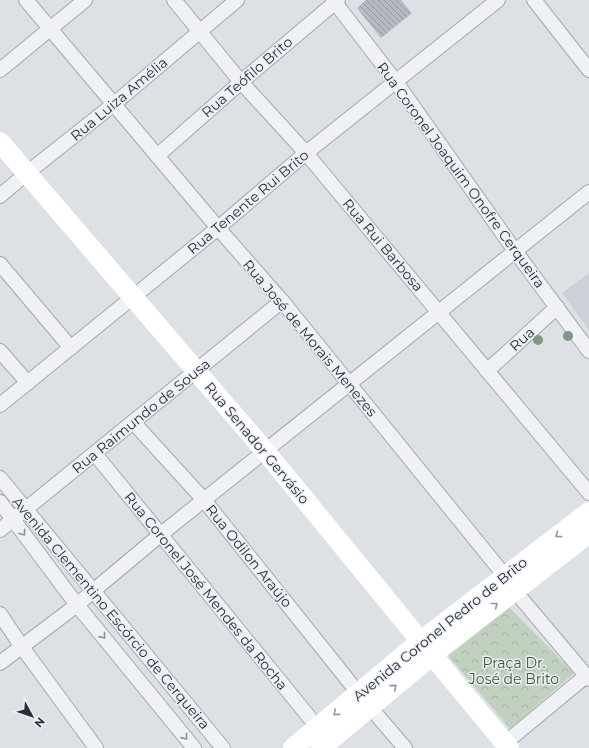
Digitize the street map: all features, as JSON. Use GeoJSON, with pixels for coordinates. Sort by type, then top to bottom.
{"type":"FeatureCollection","features":[{"type":"Feature","properties":{"kind":"main road","name":"Rua Senador Gervásio"},"geometry":{"type":"LineString","coordinates":[[0,142],[265,451],[507,745]]}},
{"type":"Feature","properties":{"kind":"main road","name":"Avenida Coronel Pedro de Brito"},"geometry":{"type":"LineString","coordinates":[[293,748],[323,742],[364,700],[426,648],[509,583],[589,512]]}},
{"type":"Feature","properties":{"kind":"main road","name":"Avenida Coronel Pedro de Brito"},"geometry":{"type":"LineString","coordinates":[[509,583],[589,533]]}},
{"type":"Feature","properties":{"kind":"street","name":"Rua José de Morais Menezes"},"geometry":{"type":"LineString","coordinates":[[26,0],[218,228],[282,301],[509,583],[588,678]]}},
{"type":"Feature","properties":{"kind":"street"},"geometry":{"type":"LineString","coordinates":[[0,70],[86,0]]}},
{"type":"Feature","properties":{"kind":"street","name":"Rua Rui Barbosa"},"geometry":{"type":"LineString","coordinates":[[174,0],[241,82],[306,153],[589,493]]}},
{"type":"Feature","properties":{"kind":"street","name":"Rua Luiza Amélia"},"geometry":{"type":"LineString","coordinates":[[0,196],[114,104],[237,0]]}},
{"type":"Feature","properties":{"kind":"street","name":"Rua Tenente Rui Brito"},"geometry":{"type":"LineString","coordinates":[[0,405],[218,228],[306,153],[498,0]]}},
{"type":"Feature","properties":{"kind":"street"},"geometry":{"type":"LineString","coordinates":[[534,0],[589,70]]}},
{"type":"Feature","properties":{"kind":"street","name":"Rua Coronel Joaquim Onofre Cerqueira"},"geometry":{"type":"LineString","coordinates":[[335,1],[396,82],[515,251],[589,351]]}},
{"type":"Feature","properties":{"kind":"street","name":"Rua Teófilo Brito"},"geometry":{"type":"LineString","coordinates":[[157,156],[335,1]]}},
{"type":"Feature","properties":{"kind":"street"},"geometry":{"type":"LineString","coordinates":[[0,663],[77,605],[160,535],[589,192]]}},
{"type":"Feature","properties":{"kind":"street"},"geometry":{"type":"LineString","coordinates":[[0,264],[71,348]]}},
{"type":"Feature","properties":{"kind":"street","name":"Rua Raimundo de Sousa"},"geometry":{"type":"LineString","coordinates":[[0,530],[282,301]]}},
{"type":"Feature","properties":{"kind":"street","name":"Rua"},"geometry":{"type":"LineString","coordinates":[[487,371],[557,307]]}},
{"type":"Feature","properties":{"kind":"street"},"geometry":{"type":"LineString","coordinates":[[0,351],[28,383]]}},
{"type":"Feature","properties":{"kind":"street","name":"Rua Odilon Araújo"},"geometry":{"type":"LineString","coordinates":[[133,422],[204,500],[404,748]]}},
{"type":"Feature","properties":{"kind":"street","name":"Rua Coronel José Mendes da Rocha"},"geometry":{"type":"LineString","coordinates":[[94,454],[160,535],[323,742]]}},
{"type":"Feature","properties":{"kind":"street","name":"Avenida Clementino Escórcio de Cerqueira"},"geometry":{"type":"LineString","coordinates":[[0,478],[223,748]]}},
{"type":"Feature","properties":{"kind":"street","name":"Avenida Clementino Escórcio de Cerqueira"},"geometry":{"type":"LineString","coordinates":[[0,502],[77,605],[194,748]]}},
{"type":"Feature","properties":{"kind":"street"},"geometry":{"type":"LineString","coordinates":[[0,614],[22,647],[96,748]]}},
{"type":"Feature","properties":{"kind":"street"},"geometry":{"type":"LineString","coordinates":[[507,745],[588,678]]}},
{"type":"Feature","properties":{"kind":"shaded area"},"geometry":{"type":"Polygon","coordinates":[[[589,273],[589,330],[562,293],[589,273]]]}},
{"type":"Feature","properties":{"kind":"green space","name":"Praça Dr. José de Brito"},"geometry":{"type":"Polygon","coordinates":[[[507,605],[574,673],[510,729],[446,653],[507,605]]]}},
{"type":"Feature","properties":{"kind":"building"},"geometry":{"type":"Polygon","coordinates":[[[366,0],[401,0],[412,13],[381,38],[357,8],[366,0]]]}}]}
